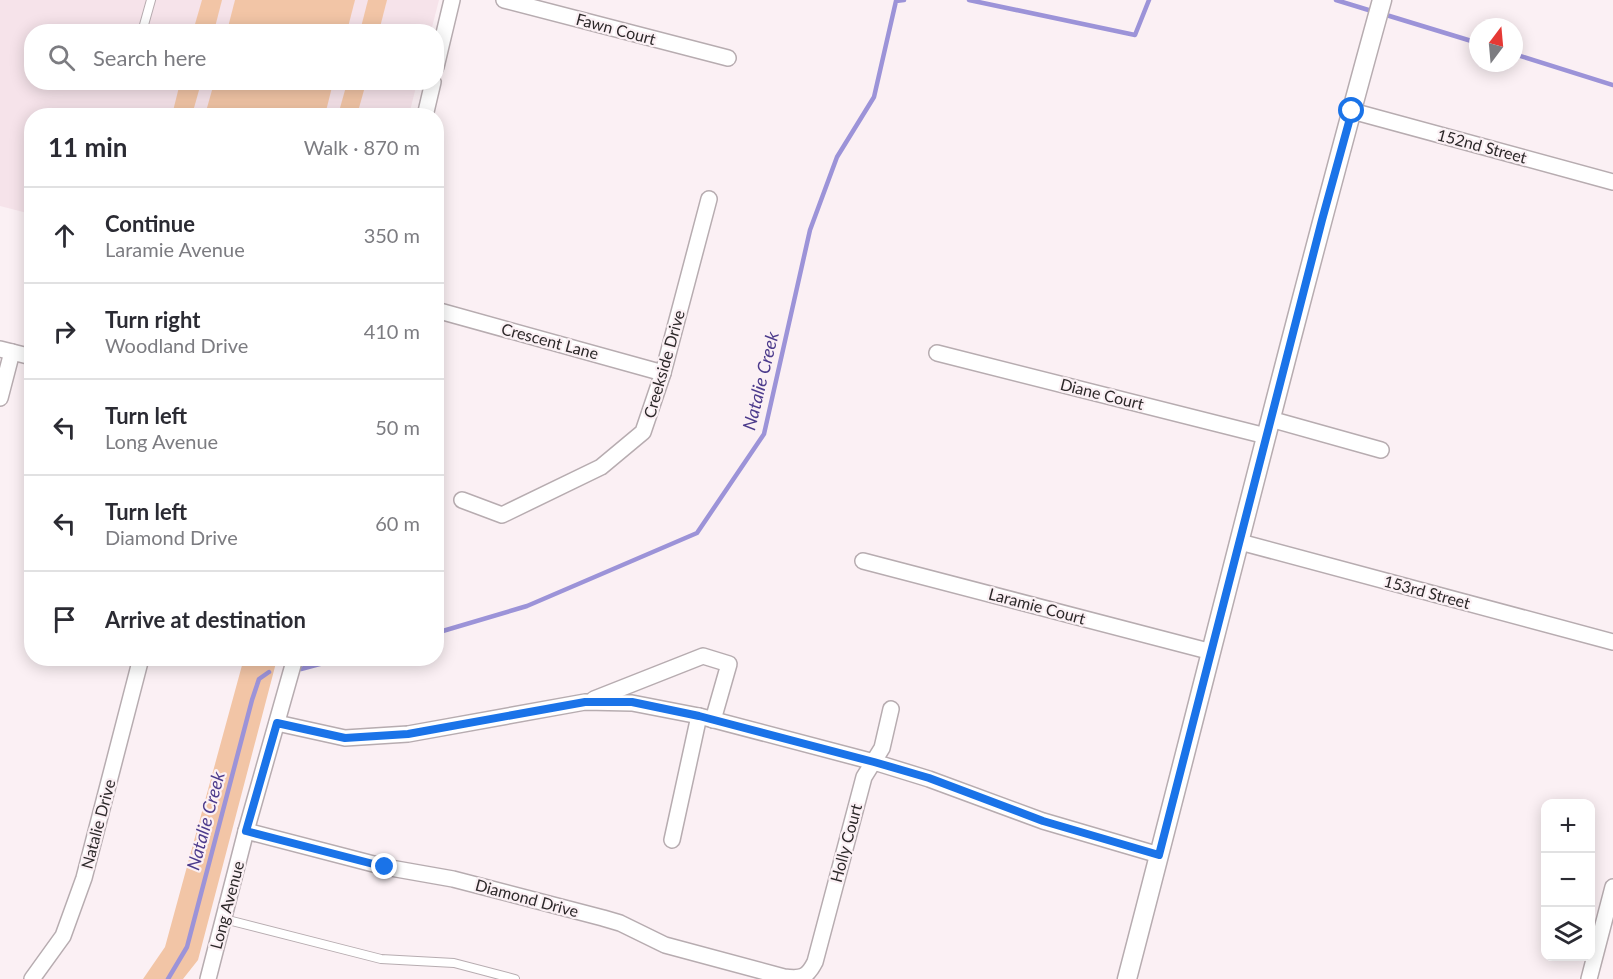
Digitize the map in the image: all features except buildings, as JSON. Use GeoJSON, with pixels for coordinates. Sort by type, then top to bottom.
{"type":"FeatureCollection","features":[{"type":"Feature","properties":{"kind":"street"},"geometry":{"type":"LineString","coordinates":[[444,34],[452,0]]}},
{"type":"Feature","properties":{"kind":"street","name":"Fawn Court"},"geometry":{"type":"LineString","coordinates":[[504,0],[728,58]]}},
{"type":"Feature","properties":{"kind":"street"},"geometry":{"type":"LineString","coordinates":[[1128,979],[1268,427],[1382,2]]}},
{"type":"Feature","properties":{"kind":"street"},"geometry":{"type":"LineString","coordinates":[[427,108],[431,90]]}},
{"type":"Feature","properties":{"kind":"street","name":"152nd Street"},"geometry":{"type":"LineString","coordinates":[[1352,111],[1613,182]]}},
{"type":"Feature","properties":{"kind":"street","name":"Creekside Drive"},"geometry":{"type":"LineString","coordinates":[[462,500],[502,515],[601,467],[643,432],[663,373],[709,199]]}},
{"type":"Feature","properties":{"kind":"street","name":"Crescent Lane"},"geometry":{"type":"LineString","coordinates":[[444,312],[663,373]]}},
{"type":"Feature","properties":{"kind":"street"},"geometry":{"type":"LineString","coordinates":[[0,398],[6,351],[24,355]]}},
{"type":"Feature","properties":{"kind":"street","name":"Diane Court"},"geometry":{"type":"LineString","coordinates":[[937,352],[1268,427],[1381,450]]}},
{"type":"Feature","properties":{"kind":"street","name":"153rd Street"},"geometry":{"type":"LineString","coordinates":[[1240,542],[1613,642]]}},
{"type":"Feature","properties":{"kind":"street","name":"Laramie Court"},"geometry":{"type":"LineString","coordinates":[[863,561],[1212,652]]}},
{"type":"Feature","properties":{"kind":"street"},"geometry":{"type":"LineString","coordinates":[[585,702],[703,656],[729,664],[706,718],[672,840]]}},
{"type":"Feature","properties":{"kind":"street","name":"Natalie Drive"},"geometry":{"type":"LineString","coordinates":[[32,979],[63,936],[84,878],[139,666]]}},
{"type":"Feature","properties":{"kind":"street","name":"Long Avenue"},"geometry":{"type":"LineString","coordinates":[[208,979],[246,831],[293,666]]}},
{"type":"Feature","properties":{"kind":"street"},"geometry":{"type":"LineString","coordinates":[[277,723],[345,738],[408,734],[585,702],[632,702],[706,718],[874,762],[929,778],[1043,821],[1159,855]]}},
{"type":"Feature","properties":{"kind":"street","name":"Holly Court"},"geometry":{"type":"LineString","coordinates":[[802,978],[815,962],[864,777],[882,748],[891,709]]}},
{"type":"Feature","properties":{"kind":"street","name":"Diamond Drive"},"geometry":{"type":"LineString","coordinates":[[246,831],[385,867],[453,879],[603,918],[620,923],[665,945],[784,977],[802,978]]}},
{"type":"Feature","properties":{"kind":"street"},"geometry":{"type":"LineString","coordinates":[[1589,979],[1613,887]]}},
{"type":"Feature","properties":{"kind":"lane"},"geometry":{"type":"LineString","coordinates":[[144,24],[151,0]]}},
{"type":"Feature","properties":{"kind":"lane"},"geometry":{"type":"LineString","coordinates":[[224,919],[381,959],[454,963],[515,979]]}},
{"type":"Feature","properties":{"kind":"shaded area"},"geometry":{"type":"Polygon","coordinates":[[[0,0],[439,0],[433,24],[24,24],[24,90],[415,90],[411,108],[24,108],[24,212],[0,206],[0,0]]]}},
{"type":"Feature","properties":{"kind":"shaded area"},"geometry":{"type":"Polygon","coordinates":[[[202,0],[222,0],[216,24],[195,24],[202,0]]]}},
{"type":"Feature","properties":{"kind":"shaded area"},"geometry":{"type":"Polygon","coordinates":[[[235,0],[355,0],[349,24],[229,24],[235,0]]]}},
{"type":"Feature","properties":{"kind":"shaded area"},"geometry":{"type":"Polygon","coordinates":[[[368,0],[387,0],[381,24],[362,24],[368,0]]]}},
{"type":"Feature","properties":{"kind":"shaded area"},"geometry":{"type":"Polygon","coordinates":[[[178,90],[199,90],[194,108],[174,108],[178,90]]]}},
{"type":"Feature","properties":{"kind":"shaded area"},"geometry":{"type":"Polygon","coordinates":[[[212,90],[331,90],[327,108],[207,108],[212,90]]]}},
{"type":"Feature","properties":{"kind":"shaded area"},"geometry":{"type":"Polygon","coordinates":[[[345,90],[364,90],[359,108],[340,108],[345,90]]]}},
{"type":"Feature","properties":{"kind":"shaded area"},"geometry":{"type":"Polygon","coordinates":[[[242,666],[275,666],[198,960],[183,979],[143,979],[165,947],[242,666]]]}},
{"type":"Feature","properties":{"kind":"waterway","name":"Natalie Creek"},"geometry":{"type":"LineString","coordinates":[[444,631],[527,606],[697,533],[764,434],[810,230],[837,157],[874,97],[896,1],[904,0]]}},
{"type":"Feature","properties":{"kind":"waterway","name":"Natalie Creek"},"geometry":{"type":"LineString","coordinates":[[969,0],[1135,35],[1149,0]]}},
{"type":"Feature","properties":{"kind":"waterway","name":"Natalie Creek"},"geometry":{"type":"LineString","coordinates":[[1336,0],[1375,12]]}},
{"type":"Feature","properties":{"kind":"waterway","name":"Natalie Creek"},"geometry":{"type":"LineString","coordinates":[[1383,14],[1469,40]]}},
{"type":"Feature","properties":{"kind":"waterway","name":"Natalie Creek"},"geometry":{"type":"LineString","coordinates":[[1523,57],[1613,85]]}},
{"type":"Feature","properties":{"kind":"waterway","name":"Natalie Creek"},"geometry":{"type":"LineString","coordinates":[[301,669],[312,666]]}},
{"type":"Feature","properties":{"kind":"waterway","name":"Natalie Creek"},"geometry":{"type":"LineString","coordinates":[[168,979],[187,947],[252,700],[259,679],[269,672]]}},
{"type":"Feature","properties":{"kind":"route"},"geometry":{"type":"LineString","coordinates":[[385,867],[246,831],[277,723],[345,738],[408,734],[585,702],[632,702],[699,716],[874,762],[929,778],[1043,821],[1159,855],[1270,419],[1352,111]]}}]}
